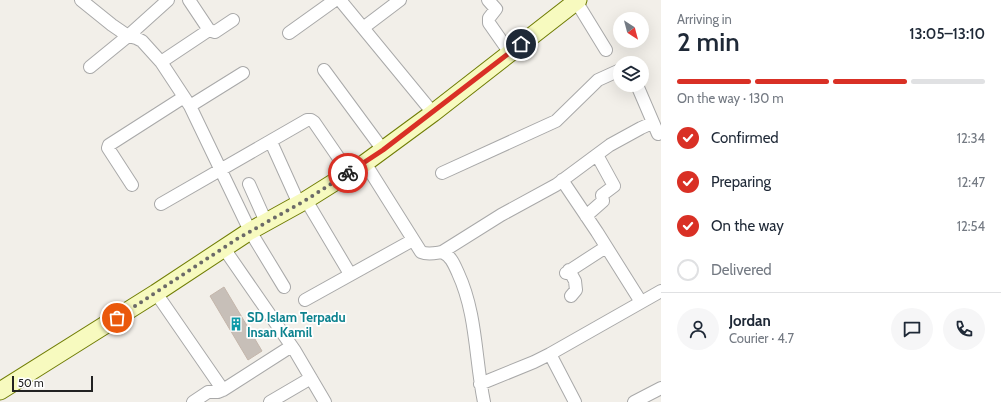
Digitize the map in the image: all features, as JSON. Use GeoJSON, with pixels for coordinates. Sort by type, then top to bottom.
{"type":"FeatureCollection","features":[{"type":"Feature","properties":{"kind":"street"},"geometry":{"type":"LineString","coordinates":[[82,0],[128,36],[142,41],[161,62],[187,102],[250,231],[284,286]]}},
{"type":"Feature","properties":{"kind":"street"},"geometry":{"type":"LineString","coordinates":[[90,67],[128,36],[168,0]]}},
{"type":"Feature","properties":{"kind":"street"},"geometry":{"type":"LineString","coordinates":[[189,0],[209,30],[215,32],[233,20]]}},
{"type":"Feature","properties":{"kind":"street"},"geometry":{"type":"LineString","coordinates":[[363,28],[400,0]]}},
{"type":"Feature","properties":{"kind":"street"},"geometry":{"type":"LineString","coordinates":[[488,0],[496,9],[489,18],[489,23],[510,53]]}},
{"type":"Feature","properties":{"kind":"street"},"geometry":{"type":"LineString","coordinates":[[289,33],[341,1],[433,112]]}},
{"type":"Feature","properties":{"kind":"street"},"geometry":{"type":"LineString","coordinates":[[0,391],[156,293],[223,247],[302,202],[365,163],[577,1],[606,50]]}},
{"type":"Feature","properties":{"kind":"street"},"geometry":{"type":"LineString","coordinates":[[161,62],[209,30]]}},
{"type":"Feature","properties":{"kind":"street"},"geometry":{"type":"LineString","coordinates":[[324,70],[383,150]]}},
{"type":"Feature","properties":{"kind":"street"},"geometry":{"type":"LineString","coordinates":[[132,185],[108,148],[109,145],[243,73]]}},
{"type":"Feature","properties":{"kind":"street"},"geometry":{"type":"LineString","coordinates":[[442,173],[556,121],[598,80],[613,73]]}},
{"type":"Feature","properties":{"kind":"street"},"geometry":{"type":"LineString","coordinates":[[640,92],[652,123],[658,134],[661,132]]}},
{"type":"Feature","properties":{"kind":"street"},"geometry":{"type":"LineString","coordinates":[[161,204],[307,120],[314,122],[349,173]]}},
{"type":"Feature","properties":{"kind":"street"},"geometry":{"type":"LineString","coordinates":[[365,163],[421,252],[425,254],[442,252],[501,215],[556,185],[610,145],[652,123]]}},
{"type":"Feature","properties":{"kind":"street"},"geometry":{"type":"LineString","coordinates":[[271,142],[302,202],[350,274]]}},
{"type":"Feature","properties":{"kind":"street"},"geometry":{"type":"LineString","coordinates":[[586,216],[603,201],[602,195],[614,186],[597,155]]}},
{"type":"Feature","properties":{"kind":"street"},"geometry":{"type":"LineString","coordinates":[[562,180],[641,302]]}},
{"type":"Feature","properties":{"kind":"street"},"geometry":{"type":"LineString","coordinates":[[249,184],[266,222]]}},
{"type":"Feature","properties":{"kind":"street"},"geometry":{"type":"LineString","coordinates":[[305,300],[413,240]]}},
{"type":"Feature","properties":{"kind":"street"},"geometry":{"type":"LineString","coordinates":[[223,247],[292,348],[325,402]]}},
{"type":"Feature","properties":{"kind":"street"},"geometry":{"type":"LineString","coordinates":[[570,296],[576,290],[575,281],[568,272],[606,247]]}},
{"type":"Feature","properties":{"kind":"street"},"geometry":{"type":"LineString","coordinates":[[442,252],[449,255],[453,261],[468,298],[474,323],[480,384],[484,402]]}},
{"type":"Feature","properties":{"kind":"street"},"geometry":{"type":"LineString","coordinates":[[480,384],[550,354],[661,291]]}},
{"type":"Feature","properties":{"kind":"street"},"geometry":{"type":"LineString","coordinates":[[156,293],[223,390]]}},
{"type":"Feature","properties":{"kind":"street"},"geometry":{"type":"LineString","coordinates":[[193,402],[211,397],[287,348],[292,348]]}},
{"type":"Feature","properties":{"kind":"street"},"geometry":{"type":"LineString","coordinates":[[550,354],[575,402]]}},
{"type":"Feature","properties":{"kind":"street"},"geometry":{"type":"LineString","coordinates":[[270,402],[311,378]]}},
{"type":"Feature","properties":{"kind":"street"},"geometry":{"type":"LineString","coordinates":[[634,402],[661,388]]}},
{"type":"Feature","properties":{"kind":"building","name":"SD Islam Terpadu Insan Kamil"},"geometry":{"type":"Polygon","coordinates":[[[224,287],[262,351],[248,360],[210,296],[224,287]]]}},
{"type":"Feature","properties":{"kind":"way so far"},"geometry":{"type":"LineString","coordinates":[[117,318],[223,247],[306,200],[348,173]]}},
{"type":"Feature","properties":{"kind":"place","name":"SD Islam Terpadu Insan Kamil"},"geometry":{"type":"Point","coordinates":[236,324]}},
{"type":"Feature","properties":{"kind":"route"},"geometry":{"type":"LineString","coordinates":[[348,173],[383,150],[521,44]]}}]}
